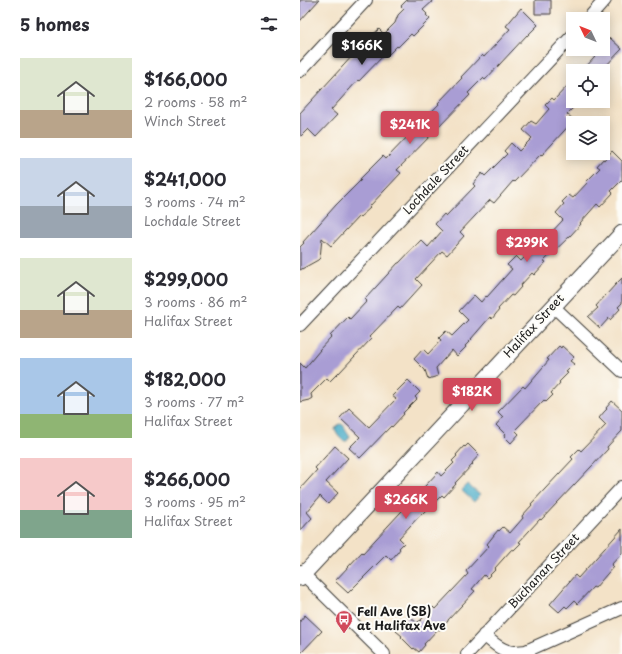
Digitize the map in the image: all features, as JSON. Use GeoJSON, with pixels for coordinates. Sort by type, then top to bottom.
{"type":"FeatureCollection","features":[{"type":"Feature","properties":{"kind":"street"},"geometry":{"type":"LineString","coordinates":[[300,71],[366,0]]}},
{"type":"Feature","properties":{"kind":"street"},"geometry":{"type":"LineString","coordinates":[[595,12],[606,0]]}},
{"type":"Feature","properties":{"kind":"street","name":"Lochdale Street"},"geometry":{"type":"LineString","coordinates":[[300,325],[566,41]]}},
{"type":"Feature","properties":{"kind":"street","name":"Halifax Street"},"geometry":{"type":"LineString","coordinates":[[301,574],[622,233]]}},
{"type":"Feature","properties":{"kind":"street"},"geometry":{"type":"LineString","coordinates":[[553,306],[622,371]]}},
{"type":"Feature","properties":{"kind":"street","name":"Buchanan Street"},"geometry":{"type":"LineString","coordinates":[[467,654],[622,487]]}},
{"type":"Feature","properties":{"kind":"street"},"geometry":{"type":"LineString","coordinates":[[301,574],[384,654]]}},
{"type":"Feature","properties":{"kind":"street"},"geometry":{"type":"LineString","coordinates":[[484,635],[506,651],[516,652],[526,650],[622,608]]}},
{"type":"Feature","properties":{"kind":"water"},"geometry":{"type":"Polygon","coordinates":[[[339,424],[344,426],[350,436],[347,441],[338,436],[335,430],[339,424]]]}},
{"type":"Feature","properties":{"kind":"water"},"geometry":{"type":"Polygon","coordinates":[[[467,484],[480,495],[474,502],[461,490],[467,484]]]}},
{"type":"Feature","properties":{"kind":"building"},"geometry":{"type":"Polygon","coordinates":[[[300,0],[319,0],[300,21],[300,0]]]}},
{"type":"Feature","properties":{"kind":"building"},"geometry":{"type":"Polygon","coordinates":[[[407,0],[434,0],[423,10],[430,19],[413,36],[411,34],[388,55],[386,53],[359,81],[358,80],[331,110],[337,115],[316,137],[308,129],[300,137],[300,113],[365,42],[379,29],[384,34],[395,23],[398,15],[404,9],[401,6],[407,0]]]}},
{"type":"Feature","properties":{"kind":"building"},"geometry":{"type":"Polygon","coordinates":[[[535,0],[551,0],[551,14],[535,14],[535,0]]]}},
{"type":"Feature","properties":{"kind":"building"},"geometry":{"type":"Polygon","coordinates":[[[521,8],[538,25],[485,80],[483,78],[468,93],[470,95],[397,170],[401,173],[369,207],[370,208],[360,217],[359,216],[331,246],[322,238],[320,258],[300,270],[300,247],[304,243],[303,242],[361,180],[360,179],[383,156],[386,159],[439,104],[438,103],[482,55],[484,57],[510,29],[506,26],[521,8]]]}},
{"type":"Feature","properties":{"kind":"building"},"geometry":{"type":"Polygon","coordinates":[[[610,38],[622,49],[608,64],[588,64],[595,57],[610,56],[610,38]]]}},
{"type":"Feature","properties":{"kind":"building"},"geometry":{"type":"Polygon","coordinates":[[[566,87],[566,108],[573,108],[567,114],[569,116],[566,116],[566,129],[542,155],[541,154],[514,182],[513,181],[494,203],[490,200],[460,232],[464,236],[447,255],[442,251],[416,279],[422,285],[400,309],[398,307],[369,337],[371,339],[339,373],[330,381],[327,378],[311,394],[312,398],[300,402],[300,363],[305,368],[331,337],[330,336],[348,317],[350,319],[367,301],[365,299],[421,240],[428,247],[442,231],[435,224],[444,214],[446,216],[475,186],[473,184],[482,173],[485,176],[507,154],[504,151],[511,143],[519,151],[532,138],[523,130],[531,121],[536,124],[549,109],[545,105],[552,98],[554,100],[566,87]]]}},
{"type":"Feature","properties":{"kind":"building"},"geometry":{"type":"Polygon","coordinates":[[[612,151],[622,161],[622,180],[611,191],[613,193],[600,207],[597,204],[570,236],[544,261],[546,262],[534,275],[532,273],[513,296],[511,295],[498,309],[499,310],[492,319],[490,317],[457,356],[452,350],[436,368],[438,376],[428,379],[425,370],[414,359],[423,349],[428,354],[441,340],[439,338],[446,331],[452,336],[468,320],[459,311],[474,295],[481,302],[486,296],[487,297],[512,269],[507,265],[516,256],[521,261],[544,237],[546,238],[563,220],[556,213],[564,204],[562,202],[569,195],[573,198],[600,168],[597,166],[602,160],[610,160],[610,153],[612,151]]]}},
{"type":"Feature","properties":{"kind":"building"},"geometry":{"type":"Polygon","coordinates":[[[622,278],[622,303],[618,307],[620,309],[600,328],[588,317],[598,308],[596,306],[622,278]]]}},
{"type":"Feature","properties":{"kind":"building"},"geometry":{"type":"Polygon","coordinates":[[[559,346],[561,348],[562,346],[574,357],[570,361],[574,364],[566,372],[568,373],[551,393],[553,395],[546,402],[544,400],[515,430],[519,434],[511,443],[496,425],[503,417],[498,412],[523,386],[525,388],[559,346]]]}},
{"type":"Feature","properties":{"kind":"building"},"geometry":{"type":"Polygon","coordinates":[[[408,380],[420,392],[415,397],[417,399],[392,427],[391,426],[360,458],[349,448],[360,437],[340,418],[349,408],[369,427],[396,399],[392,396],[408,380]]]}},
{"type":"Feature","properties":{"kind":"building"},"geometry":{"type":"Polygon","coordinates":[[[612,401],[622,410],[622,431],[607,447],[608,449],[541,520],[540,519],[519,542],[521,543],[514,550],[512,549],[495,568],[496,569],[487,578],[484,575],[472,589],[475,591],[440,630],[438,629],[424,644],[425,645],[419,652],[414,648],[413,649],[396,631],[409,616],[417,623],[433,607],[435,609],[468,574],[466,571],[489,546],[487,544],[498,530],[499,531],[503,527],[510,533],[523,518],[522,516],[532,505],[531,504],[573,459],[571,457],[579,449],[581,451],[606,425],[599,418],[612,401]]]}},
{"type":"Feature","properties":{"kind":"building"},"geometry":{"type":"Polygon","coordinates":[[[468,444],[479,455],[472,463],[473,464],[444,497],[442,495],[423,514],[422,513],[399,538],[404,543],[391,560],[386,555],[348,593],[335,581],[438,472],[441,476],[454,463],[452,461],[457,456],[456,455],[464,446],[465,447],[468,444]]]}},
{"type":"Feature","properties":{"kind":"building"},"geometry":{"type":"Polygon","coordinates":[[[335,446],[348,458],[326,482],[338,493],[328,504],[320,496],[307,512],[312,518],[300,531],[300,489],[317,470],[315,468],[335,446]]]}},
{"type":"Feature","properties":{"kind":"building"},"geometry":{"type":"Polygon","coordinates":[[[622,529],[622,553],[611,565],[613,567],[595,588],[593,587],[577,604],[574,601],[567,608],[565,606],[559,612],[550,604],[575,575],[578,578],[622,529]]]}},
{"type":"Feature","properties":{"kind":"building"},"geometry":{"type":"Polygon","coordinates":[[[305,615],[322,631],[300,654],[300,621],[305,615]]]}},
{"type":"Feature","properties":{"kind":"place","name":"Fell Ave (SB) at Halifax Ave"},"geometry":{"type":"Point","coordinates":[344,634]}}]}
